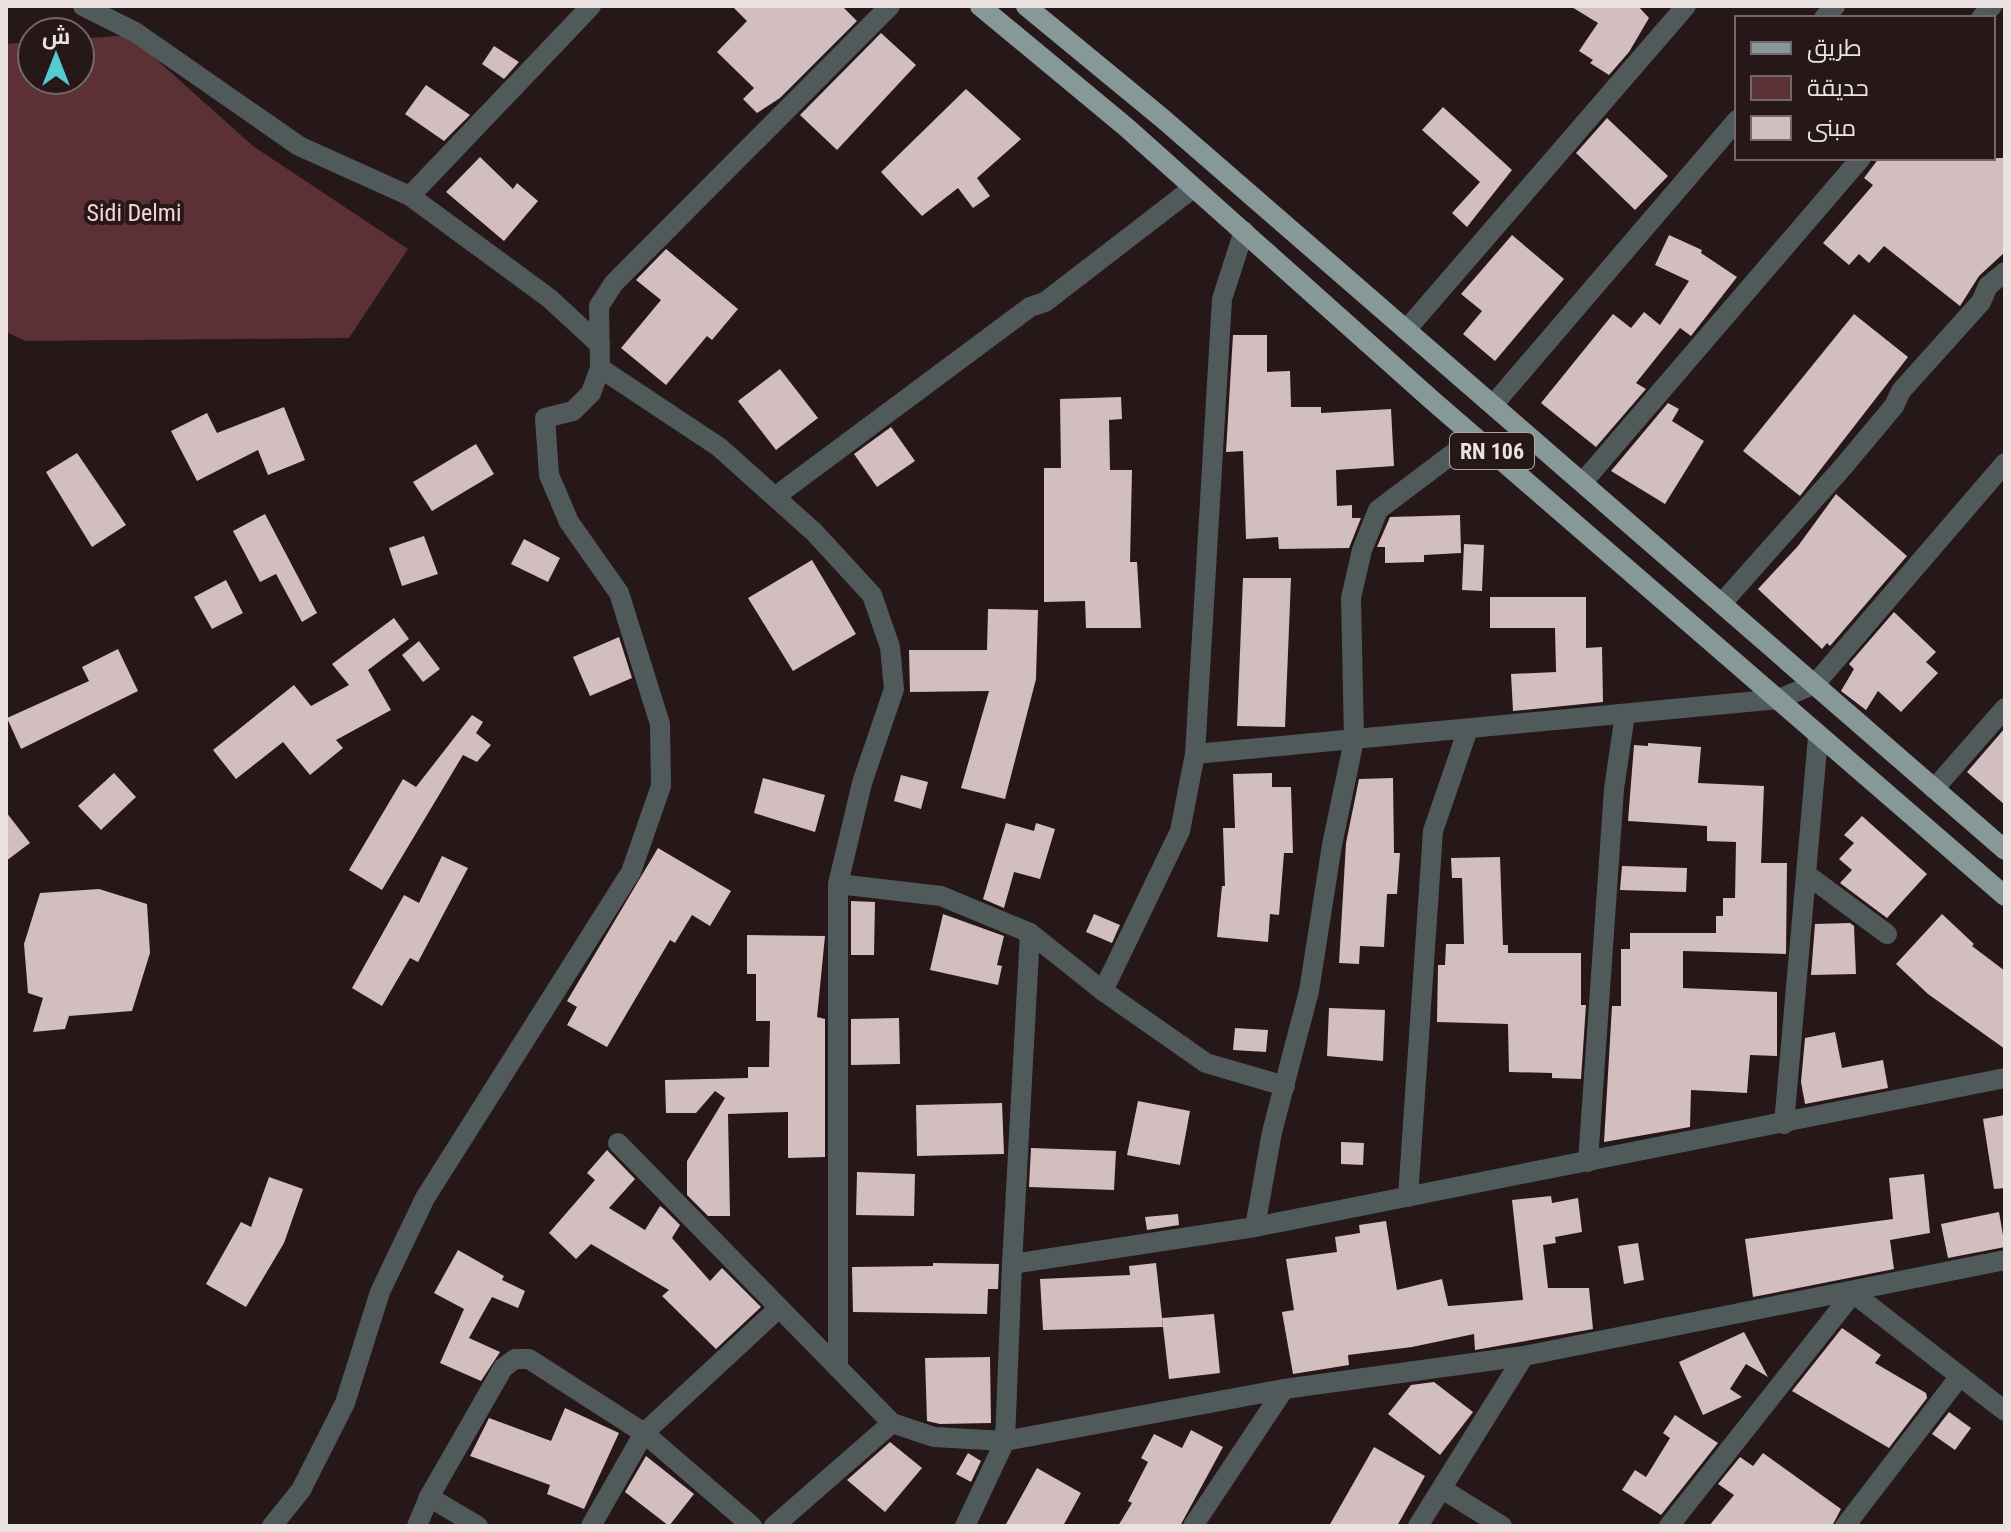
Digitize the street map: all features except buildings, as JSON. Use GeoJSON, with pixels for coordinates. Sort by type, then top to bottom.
{"type":"FeatureCollection","features":[{"type":"Feature","properties":{"kind":"main road","name":"RN 106"},"geometry":{"type":"LineString","coordinates":[[980,6],[1036,50],[1475,437],[1779,699],[1818,737],[2005,896]]}},
{"type":"Feature","properties":{"kind":"main road","name":"RN 106"},"geometry":{"type":"LineString","coordinates":[[1026,6],[1583,482],[2005,850]]}},
{"type":"Feature","properties":{"kind":"street"},"geometry":{"type":"LineString","coordinates":[[83,6],[135,32],[299,146],[410,196],[549,298],[600,345]]}},
{"type":"Feature","properties":{"kind":"street"},"geometry":{"type":"LineString","coordinates":[[410,196],[591,6]]}},
{"type":"Feature","properties":{"kind":"street"},"geometry":{"type":"LineString","coordinates":[[272,1526],[301,1490],[345,1403],[380,1292],[425,1198],[631,872],[661,786],[660,724],[619,593],[569,522],[549,475],[545,418],[573,411],[591,393],[600,368],[599,306],[614,283],[890,6]]}},
{"type":"Feature","properties":{"kind":"street"},"geometry":{"type":"LineString","coordinates":[[1406,330],[1678,9]]}},
{"type":"Feature","properties":{"kind":"street"},"geometry":{"type":"LineString","coordinates":[[1493,405],[1735,122]]}},
{"type":"Feature","properties":{"kind":"street"},"geometry":{"type":"LineString","coordinates":[[1583,482],[1859,160]]}},
{"type":"Feature","properties":{"kind":"street"},"geometry":{"type":"LineString","coordinates":[[776,496],[1030,307],[1045,302],[1193,188]]}},
{"type":"Feature","properties":{"kind":"street"},"geometry":{"type":"LineString","coordinates":[[1103,991],[1180,831],[1195,754],[1222,299],[1244,231]]}},
{"type":"Feature","properties":{"kind":"street"},"geometry":{"type":"LineString","coordinates":[[1722,603],[1874,431],[1894,406],[1901,391],[1981,302],[1988,286],[2005,272]]}},
{"type":"Feature","properties":{"kind":"street"},"geometry":{"type":"LineString","coordinates":[[600,368],[719,447],[776,496],[872,595],[890,647],[894,689],[862,783],[838,884],[838,1368]]}},
{"type":"Feature","properties":{"kind":"street"},"geometry":{"type":"LineString","coordinates":[[1255,1227],[1309,991],[1332,845],[1354,740],[1351,598],[1362,550],[1378,510],[1475,437]]}},
{"type":"Feature","properties":{"kind":"street"},"geometry":{"type":"LineString","coordinates":[[1195,754],[1779,699],[1815,684],[2005,463]]}},
{"type":"Feature","properties":{"kind":"street"},"geometry":{"type":"LineString","coordinates":[[1934,789],[2005,708]]}},
{"type":"Feature","properties":{"kind":"street"},"geometry":{"type":"LineString","coordinates":[[1588,1162],[1614,789],[1625,714]]}},
{"type":"Feature","properties":{"kind":"street"},"geometry":{"type":"LineString","coordinates":[[1408,1197],[1433,831],[1468,729]]}},
{"type":"Feature","properties":{"kind":"street"},"geometry":{"type":"LineString","coordinates":[[1784,1124],[1818,737]]}},
{"type":"Feature","properties":{"kind":"street"},"geometry":{"type":"LineString","coordinates":[[1806,874],[1887,934]]}},
{"type":"Feature","properties":{"kind":"street"},"geometry":{"type":"LineString","coordinates":[[838,884],[941,896],[1030,933],[1103,991],[1206,1063],[1285,1086]]}},
{"type":"Feature","properties":{"kind":"street"},"geometry":{"type":"LineString","coordinates":[[965,1526],[1005,1441],[1030,933]]}},
{"type":"Feature","properties":{"kind":"street"},"geometry":{"type":"LineString","coordinates":[[1012,1264],[1255,1227],[2005,1078]]}},
{"type":"Feature","properties":{"kind":"street"},"geometry":{"type":"LineString","coordinates":[[618,1143],[892,1423],[934,1437],[1005,1441],[1284,1389],[1524,1356],[1853,1293],[2005,1260]]}},
{"type":"Feature","properties":{"kind":"street"},"geometry":{"type":"LineString","coordinates":[[1853,1293],[2004,1410]]}},
{"type":"Feature","properties":{"kind":"street"},"geometry":{"type":"LineString","coordinates":[[1669,1526],[1853,1293]]}},
{"type":"Feature","properties":{"kind":"street"},"geometry":{"type":"LineString","coordinates":[[591,1526],[644,1433],[779,1308]]}},
{"type":"Feature","properties":{"kind":"street"},"geometry":{"type":"LineString","coordinates":[[1418,1526],[1524,1356]]}},
{"type":"Feature","properties":{"kind":"street"},"geometry":{"type":"LineString","coordinates":[[417,1526],[429,1497],[503,1368],[515,1359],[529,1359],[644,1433],[752,1526]]}},
{"type":"Feature","properties":{"kind":"street"},"geometry":{"type":"LineString","coordinates":[[1845,1526],[1960,1376]]}},
{"type":"Feature","properties":{"kind":"street"},"geometry":{"type":"LineString","coordinates":[[1193,1526],[1284,1389]]}},
{"type":"Feature","properties":{"kind":"street"},"geometry":{"type":"LineString","coordinates":[[774,1526],[892,1423]]}},
{"type":"Feature","properties":{"kind":"street"},"geometry":{"type":"LineString","coordinates":[[1442,1489],[1502,1526]]}},
{"type":"Feature","properties":{"kind":"street"},"geometry":{"type":"LineString","coordinates":[[429,1497],[478,1526]]}},
{"type":"Feature","properties":{"kind":"green space","name":"Sidi Delmi"},"geometry":{"type":"Polygon","coordinates":[[[129,35],[253,146],[408,249],[349,338],[26,341],[6,332],[6,44],[16,43],[16,96],[96,96],[96,38],[129,35]]]}}]}
